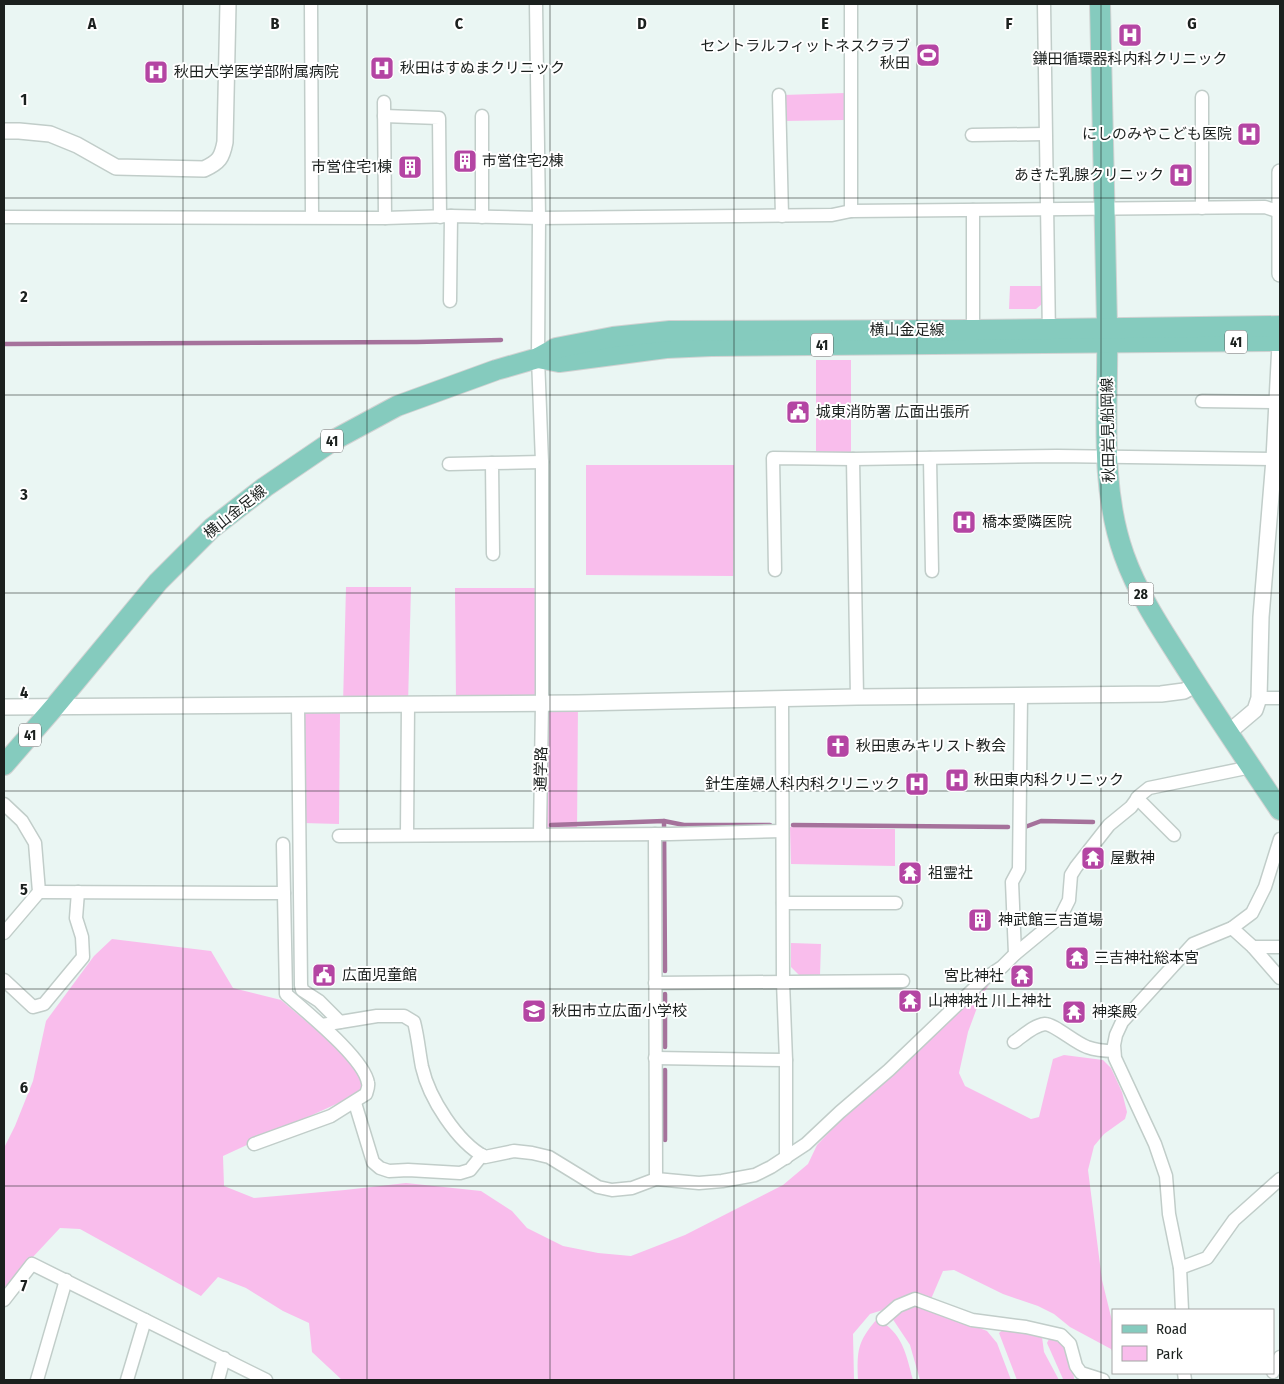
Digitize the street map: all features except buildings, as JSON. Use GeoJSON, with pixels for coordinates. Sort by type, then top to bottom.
{"type":"FeatureCollection","features":[{"type":"Feature","properties":{"kind":"main road","name":"秋田岩見船岡線"},"geometry":{"type":"LineString","coordinates":[[1100,4],[1108,479],[1113,512],[1123,552],[1130,570],[1155,619],[1280,810]]}},
{"type":"Feature","properties":{"kind":"main road","name":"横山金足線"},"geometry":{"type":"LineString","coordinates":[[1107,336],[1280,326]]}},
{"type":"Feature","properties":{"kind":"main road","name":"横山金足線"},"geometry":{"type":"LineString","coordinates":[[4,765],[56,706],[158,582],[212,528],[266,487],[334,440],[397,406],[496,370],[538,358],[556,348],[622,335],[670,331],[973,337],[1107,336],[1280,343]]}},
{"type":"Feature","properties":{"kind":"street"},"geometry":{"type":"LineString","coordinates":[[4,131],[50,134],[77,145],[116,167],[204,169],[216,164],[223,152],[225,142],[228,4]]}},
{"type":"Feature","properties":{"kind":"street"},"geometry":{"type":"LineString","coordinates":[[311,4],[312,217]]}},
{"type":"Feature","properties":{"kind":"street","name":"通学路"},"geometry":{"type":"LineString","coordinates":[[536,4],[539,218],[538,703],[540,834]]}},
{"type":"Feature","properties":{"kind":"street"},"geometry":{"type":"LineString","coordinates":[[851,4],[851,211]]}},
{"type":"Feature","properties":{"kind":"street"},"geometry":{"type":"LineString","coordinates":[[1044,4],[1049,336]]}},
{"type":"Feature","properties":{"kind":"street"},"geometry":{"type":"LineString","coordinates":[[779,95],[782,216]]}},
{"type":"Feature","properties":{"kind":"street"},"geometry":{"type":"LineString","coordinates":[[1202,97],[1202,208]]}},
{"type":"Feature","properties":{"kind":"street"},"geometry":{"type":"LineString","coordinates":[[384,102],[385,218]]}},
{"type":"Feature","properties":{"kind":"street"},"geometry":{"type":"LineString","coordinates":[[384,116],[439,118],[450,301]]}},
{"type":"Feature","properties":{"kind":"street"},"geometry":{"type":"LineString","coordinates":[[482,116],[482,217]]}},
{"type":"Feature","properties":{"kind":"street"},"geometry":{"type":"LineString","coordinates":[[972,135],[1045,134]]}},
{"type":"Feature","properties":{"kind":"street"},"geometry":{"type":"LineString","coordinates":[[1280,172],[1280,274]]}},
{"type":"Feature","properties":{"kind":"street"},"geometry":{"type":"LineString","coordinates":[[4,217],[385,218],[445,216],[539,218],[832,215],[851,211],[1202,208],[1265,208],[1280,212]]}},
{"type":"Feature","properties":{"kind":"street"},"geometry":{"type":"LineString","coordinates":[[973,210],[973,337]]}},
{"type":"Feature","properties":{"kind":"street"},"geometry":{"type":"LineString","coordinates":[[1228,732],[1255,710],[1259,698],[1261,617],[1277,459],[1280,343]]}},
{"type":"Feature","properties":{"kind":"street"},"geometry":{"type":"LineString","coordinates":[[1202,401],[1278,411]]}},
{"type":"Feature","properties":{"kind":"street"},"geometry":{"type":"LineString","coordinates":[[775,570],[773,458],[1108,456],[1277,459]]}},
{"type":"Feature","properties":{"kind":"street"},"geometry":{"type":"LineString","coordinates":[[930,458],[932,571]]}},
{"type":"Feature","properties":{"kind":"street"},"geometry":{"type":"LineString","coordinates":[[853,459],[857,697]]}},
{"type":"Feature","properties":{"kind":"street"},"geometry":{"type":"LineString","coordinates":[[449,464],[539,462]]}},
{"type":"Feature","properties":{"kind":"street"},"geometry":{"type":"LineString","coordinates":[[492,463],[493,554]]}},
{"type":"Feature","properties":{"kind":"street"},"geometry":{"type":"LineString","coordinates":[[4,707],[538,703],[1161,694],[1184,691],[1197,684]]}},
{"type":"Feature","properties":{"kind":"street"},"geometry":{"type":"LineString","coordinates":[[1015,954],[1012,882],[1019,869],[1021,696]]}},
{"type":"Feature","properties":{"kind":"street"},"geometry":{"type":"LineString","coordinates":[[1259,698],[1280,698]]}},
{"type":"Feature","properties":{"kind":"street"},"geometry":{"type":"LineString","coordinates":[[782,699],[786,1158]]}},
{"type":"Feature","properties":{"kind":"street"},"geometry":{"type":"LineString","coordinates":[[407,835],[408,704]]}},
{"type":"Feature","properties":{"kind":"street"},"geometry":{"type":"LineString","coordinates":[[298,705],[301,985],[302,990],[319,1001],[340,1022]]}},
{"type":"Feature","properties":{"kind":"street"},"geometry":{"type":"LineString","coordinates":[[322,1025],[377,1016],[404,1016],[414,1022],[423,1069],[436,1099],[449,1123],[473,1150],[485,1157],[514,1151],[548,1157],[598,1187],[612,1190],[632,1188],[656,1179],[699,1184],[755,1175],[786,1158],[806,1144],[889,1070],[984,979],[1002,967],[1061,916],[1069,900],[1071,875],[1076,867],[1110,825],[1149,788],[1251,767]]}},
{"type":"Feature","properties":{"kind":"street"},"geometry":{"type":"LineString","coordinates":[[1137,798],[1174,834]]}},
{"type":"Feature","properties":{"kind":"street"},"geometry":{"type":"LineString","coordinates":[[4,804],[22,821],[35,843],[39,892],[4,933]]}},
{"type":"Feature","properties":{"kind":"street"},"geometry":{"type":"LineString","coordinates":[[339,836],[661,834],[782,831]]}},
{"type":"Feature","properties":{"kind":"street"},"geometry":{"type":"LineString","coordinates":[[656,1179],[655,983],[661,834]]}},
{"type":"Feature","properties":{"kind":"street"},"geometry":{"type":"LineString","coordinates":[[1182,1309],[1180,1268],[1169,1214],[1166,1176],[1155,1144],[1118,1067],[1114,1051],[1116,1034],[1122,1022],[1193,944],[1232,928],[1252,913],[1265,888],[1280,839]]}},
{"type":"Feature","properties":{"kind":"street"},"geometry":{"type":"LineString","coordinates":[[254,1144],[331,1116],[366,1094],[368,1084],[360,1065],[322,1025],[286,994],[283,844]]}},
{"type":"Feature","properties":{"kind":"street"},"geometry":{"type":"LineString","coordinates":[[39,892],[284,893]]}},
{"type":"Feature","properties":{"kind":"street"},"geometry":{"type":"LineString","coordinates":[[4,980],[34,1006],[44,1004],[82,957],[82,937],[76,918],[78,892]]}},
{"type":"Feature","properties":{"kind":"street"},"geometry":{"type":"LineString","coordinates":[[784,903],[896,903]]}},
{"type":"Feature","properties":{"kind":"street"},"geometry":{"type":"LineString","coordinates":[[1232,928],[1253,947],[1280,978]]}},
{"type":"Feature","properties":{"kind":"street"},"geometry":{"type":"LineString","coordinates":[[1253,947],[1280,947]]}},
{"type":"Feature","properties":{"kind":"street"},"geometry":{"type":"LineString","coordinates":[[655,983],[902,981]]}},
{"type":"Feature","properties":{"kind":"street"},"geometry":{"type":"LineString","coordinates":[[1014,1042],[1037,1027],[1050,1025],[1071,1040],[1088,1048],[1114,1051]]}},
{"type":"Feature","properties":{"kind":"street"},"geometry":{"type":"LineString","coordinates":[[655,1058],[786,1060]]}},
{"type":"Feature","properties":{"kind":"street"},"geometry":{"type":"LineString","coordinates":[[354,1103],[373,1162],[380,1168],[389,1171],[408,1170],[460,1173],[470,1170],[482,1155]]}},
{"type":"Feature","properties":{"kind":"street"},"geometry":{"type":"LineString","coordinates":[[1180,1268],[1207,1258],[1234,1220],[1280,1179]]}},
{"type":"Feature","properties":{"kind":"street"},"geometry":{"type":"LineString","coordinates":[[4,1300],[32,1264],[266,1380]]}},
{"type":"Feature","properties":{"kind":"street"},"geometry":{"type":"LineString","coordinates":[[37,1380],[66,1280]]}},
{"type":"Feature","properties":{"kind":"street"},"geometry":{"type":"LineString","coordinates":[[884,1319],[898,1306],[915,1299],[972,1320],[1026,1327],[1061,1335],[1070,1344],[1076,1366],[1082,1373],[1104,1380]]}},
{"type":"Feature","properties":{"kind":"street"},"geometry":{"type":"LineString","coordinates":[[128,1380],[145,1320]]}},
{"type":"Feature","properties":{"kind":"street"},"geometry":{"type":"LineString","coordinates":[[1274,1371],[1280,1357]]}},
{"type":"Feature","properties":{"kind":"street"},"geometry":{"type":"LineString","coordinates":[[218,1380],[224,1358]]}},
{"type":"Feature","properties":{"kind":"green space"},"geometry":{"type":"Polygon","coordinates":[[[845,93],[845,120],[783,121],[783,95],[845,93]]]}},
{"type":"Feature","properties":{"kind":"green space"},"geometry":{"type":"Polygon","coordinates":[[[1010,286],[1042,286],[1042,304],[1036,309],[1009,309],[1010,286]]]}},
{"type":"Feature","properties":{"kind":"green space"},"geometry":{"type":"Polygon","coordinates":[[[816,360],[851,360],[851,452],[816,452],[816,360]]]}},
{"type":"Feature","properties":{"kind":"green space"},"geometry":{"type":"Polygon","coordinates":[[[586,465],[734,465],[733,576],[586,575],[586,465]]]}},
{"type":"Feature","properties":{"kind":"green space"},"geometry":{"type":"Polygon","coordinates":[[[346,587],[411,587],[408,704],[343,704],[346,587]]]}},
{"type":"Feature","properties":{"kind":"green space"},"geometry":{"type":"Polygon","coordinates":[[[455,588],[538,588],[542,702],[578,703],[577,834],[537,834],[542,703],[456,702],[455,588]]]}},
{"type":"Feature","properties":{"kind":"green space"},"geometry":{"type":"Polygon","coordinates":[[[303,713],[340,713],[339,824],[303,823],[303,713]]]}},
{"type":"Feature","properties":{"kind":"green space"},"geometry":{"type":"Polygon","coordinates":[[[790,827],[895,829],[895,866],[791,864],[790,827]]]}},
{"type":"Feature","properties":{"kind":"green space"},"geometry":{"type":"Polygon","coordinates":[[[112,939],[211,951],[233,988],[281,1000],[333,1044],[357,1070],[364,1086],[358,1094],[223,1156],[224,1186],[254,1198],[406,1183],[481,1191],[512,1211],[527,1228],[563,1246],[598,1253],[631,1256],[685,1235],[783,1185],[808,1164],[817,1145],[860,1100],[985,980],[992,980],[981,997],[968,1032],[959,1073],[965,1086],[1031,1119],[1039,1117],[1053,1059],[1064,1055],[1103,1060],[1111,1068],[1122,1092],[1127,1112],[1125,1119],[1104,1134],[1094,1146],[1088,1170],[1102,1280],[1112,1321],[1112,1351],[1070,1327],[1054,1314],[1038,1306],[1003,1294],[954,1270],[943,1271],[931,1299],[946,1315],[987,1331],[997,1343],[1011,1380],[920,1380],[910,1345],[886,1309],[870,1314],[853,1334],[854,1380],[342,1380],[312,1352],[309,1323],[283,1311],[246,1288],[218,1277],[201,1296],[80,1229],[60,1228],[4,1288],[4,1148],[33,1081],[46,1021],[94,956],[112,939]]]}},
{"type":"Feature","properties":{"kind":"green space"},"geometry":{"type":"Polygon","coordinates":[[[791,943],[821,944],[820,975],[799,975],[791,967],[791,943]]]}},
{"type":"Feature","properties":{"kind":"green space"},"geometry":{"type":"Polygon","coordinates":[[[877,1319],[893,1331],[898,1338],[905,1353],[913,1380],[858,1380],[858,1354],[860,1347],[865,1334],[877,1319]]]}},
{"type":"Feature","properties":{"kind":"green space"},"geometry":{"type":"Polygon","coordinates":[[[1004,1329],[1022,1330],[1042,1337],[1044,1352],[1059,1380],[1017,1380],[999,1333],[1004,1329]]]}},
{"type":"Feature","properties":{"kind":"green space"},"geometry":{"type":"Polygon","coordinates":[[[1049,1339],[1061,1344],[1068,1353],[1071,1359],[1073,1380],[1063,1379],[1047,1343],[1049,1339]]]}},
{"type":"Feature","properties":{"kind":"waterway"},"geometry":{"type":"LineString","coordinates":[[4,344],[501,340]]}},
{"type":"Feature","properties":{"kind":"waterway"},"geometry":{"type":"LineString","coordinates":[[664,821],[665,971]]}},
{"type":"Feature","properties":{"kind":"waterway"},"geometry":{"type":"LineString","coordinates":[[551,825],[664,821],[684,825],[770,825]]}},
{"type":"Feature","properties":{"kind":"waterway"},"geometry":{"type":"LineString","coordinates":[[1025,827],[1041,821],[1093,822]]}},
{"type":"Feature","properties":{"kind":"waterway"},"geometry":{"type":"LineString","coordinates":[[793,825],[1008,827]]}},
{"type":"Feature","properties":{"kind":"waterway"},"geometry":{"type":"LineString","coordinates":[[665,994],[665,1047]]}},
{"type":"Feature","properties":{"kind":"waterway"},"geometry":{"type":"LineString","coordinates":[[665,1070],[665,1140]]}},
{"type":"Feature","properties":{"kind":"place","name":"鎌田循環器科内科クリニック"},"geometry":{"type":"Point","coordinates":[1130,35]}},
{"type":"Feature","properties":{"kind":"place","name":"セントラルフィットネスクラブ 秋田"},"geometry":{"type":"Point","coordinates":[928,55]}},
{"type":"Feature","properties":{"kind":"place","name":"秋田はすぬまクリニック"},"geometry":{"type":"Point","coordinates":[382,68]}},
{"type":"Feature","properties":{"kind":"place","name":"秋田大学医学部附属病院"},"geometry":{"type":"Point","coordinates":[156,72]}},
{"type":"Feature","properties":{"kind":"place","name":"にしのみやこども医院"},"geometry":{"type":"Point","coordinates":[1249,134]}},
{"type":"Feature","properties":{"kind":"place","name":"市営住宅2棟"},"geometry":{"type":"Point","coordinates":[465,161]}},
{"type":"Feature","properties":{"kind":"place","name":"市営住宅1棟"},"geometry":{"type":"Point","coordinates":[410,167]}},
{"type":"Feature","properties":{"kind":"place","name":"あきた乳腺クリニック"},"geometry":{"type":"Point","coordinates":[1181,175]}},
{"type":"Feature","properties":{"kind":"place","name":"城東消防署 広面出張所"},"geometry":{"type":"Point","coordinates":[798,412]}},
{"type":"Feature","properties":{"kind":"place","name":"橋本愛隣医院"},"geometry":{"type":"Point","coordinates":[964,522]}},
{"type":"Feature","properties":{"kind":"place","name":"秋田恵みキリスト教会"},"geometry":{"type":"Point","coordinates":[838,746]}},
{"type":"Feature","properties":{"kind":"place","name":"秋田東内科クリニック"},"geometry":{"type":"Point","coordinates":[957,780]}},
{"type":"Feature","properties":{"kind":"place","name":"針生産婦人科内科クリニック"},"geometry":{"type":"Point","coordinates":[917,784]}},
{"type":"Feature","properties":{"kind":"place","name":"屋敷神"},"geometry":{"type":"Point","coordinates":[1093,858]}},
{"type":"Feature","properties":{"kind":"place","name":"祖霊社"},"geometry":{"type":"Point","coordinates":[910,873]}},
{"type":"Feature","properties":{"kind":"place","name":"神武館三吉道場"},"geometry":{"type":"Point","coordinates":[980,920]}},
{"type":"Feature","properties":{"kind":"place","name":"三吉神社総本宮"},"geometry":{"type":"Point","coordinates":[1077,958]}},
{"type":"Feature","properties":{"kind":"place","name":"広面児童館"},"geometry":{"type":"Point","coordinates":[324,975]}},
{"type":"Feature","properties":{"kind":"place","name":"宮比神社"},"geometry":{"type":"Point","coordinates":[1022,976]}},
{"type":"Feature","properties":{"kind":"place","name":"山神神社 川上神社"},"geometry":{"type":"Point","coordinates":[910,1001]}},
{"type":"Feature","properties":{"kind":"place","name":"秋田市立広面小学校"},"geometry":{"type":"Point","coordinates":[534,1011]}},
{"type":"Feature","properties":{"kind":"place","name":"神楽殿"},"geometry":{"type":"Point","coordinates":[1074,1012]}}]}
